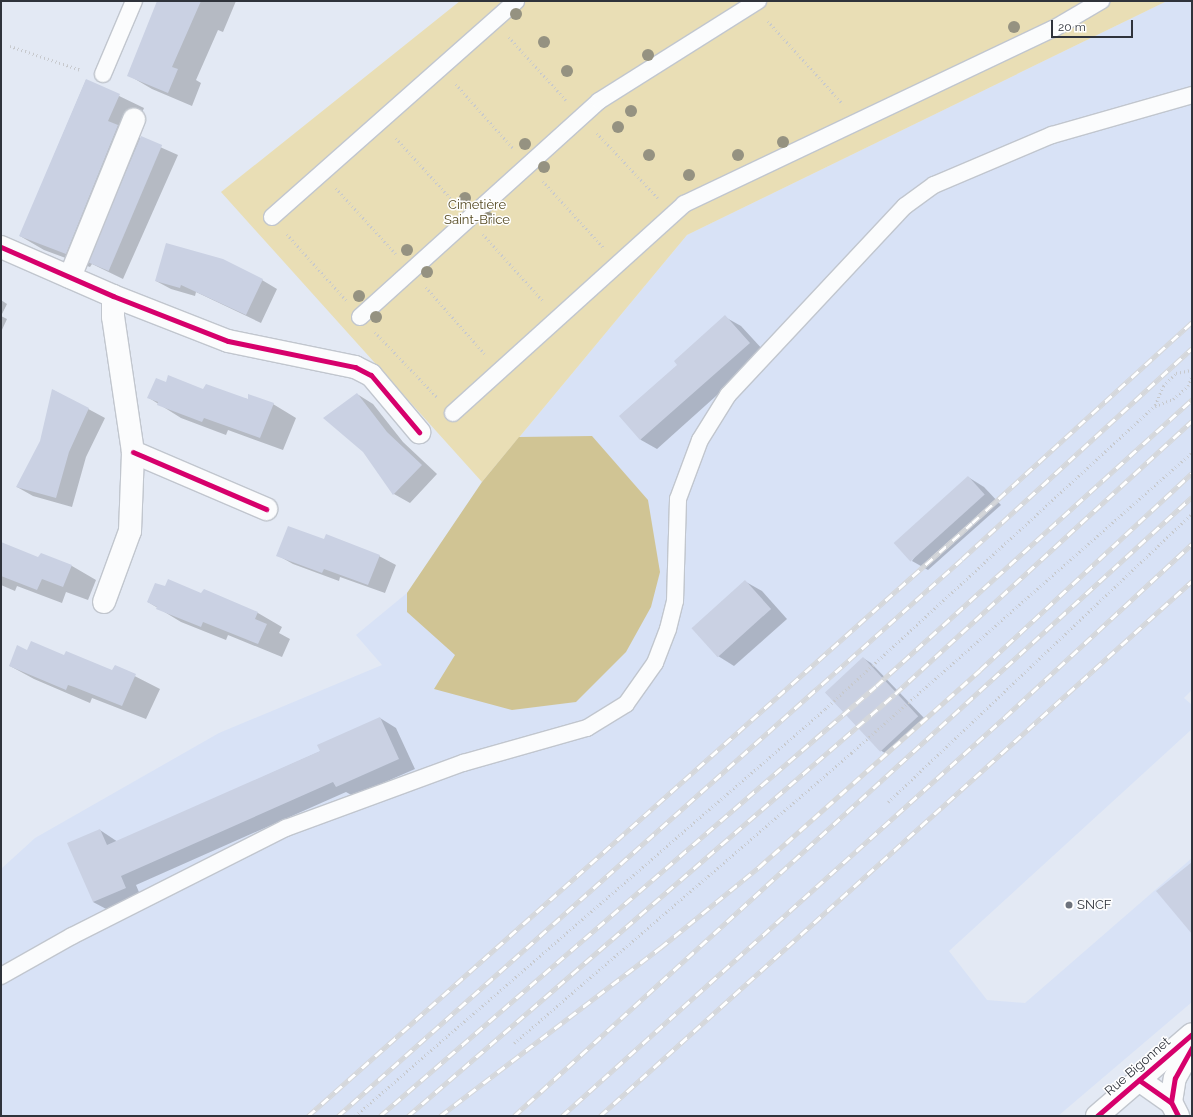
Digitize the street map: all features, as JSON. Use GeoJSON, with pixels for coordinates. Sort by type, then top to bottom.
{"type":"FeatureCollection","features":[{"type":"Feature","properties":{"kind":"street"},"geometry":{"type":"LineString","coordinates":[[70,277],[134,120]]}},
{"type":"Feature","properties":{"kind":"street"},"geometry":{"type":"LineString","coordinates":[[1,247],[113,296],[228,341],[355,367],[371,375],[419,432]]}},
{"type":"Feature","properties":{"kind":"street"},"geometry":{"type":"LineString","coordinates":[[104,602],[130,531],[133,452],[113,317],[113,296]]}},
{"type":"Feature","properties":{"kind":"street"},"geometry":{"type":"LineString","coordinates":[[133,452],[266,509]]}},
{"type":"Feature","properties":{"kind":"street","name":"Rue Bigonnet"},"geometry":{"type":"LineString","coordinates":[[1097,1116],[1192,1034]]}},
{"type":"Feature","properties":{"kind":"street"},"geometry":{"type":"LineString","coordinates":[[1174,1109],[1175,1078],[1192,1047]]}},
{"type":"Feature","properties":{"kind":"street"},"geometry":{"type":"LineString","coordinates":[[1140,1080],[1174,1109]]}},
{"type":"Feature","properties":{"kind":"lane"},"geometry":{"type":"LineString","coordinates":[[103,74],[134,1]]}},
{"type":"Feature","properties":{"kind":"lane"},"geometry":{"type":"LineString","coordinates":[[272,217],[516,1]]}},
{"type":"Feature","properties":{"kind":"lane"},"geometry":{"type":"LineString","coordinates":[[453,413],[684,204],[860,122],[1053,29],[1101,1]]}},
{"type":"Feature","properties":{"kind":"lane"},"geometry":{"type":"LineString","coordinates":[[360,317],[599,101],[755,3]]}},
{"type":"Feature","properties":{"kind":"lane"},"geometry":{"type":"LineString","coordinates":[[1,976],[72,936],[286,828],[463,763],[587,728],[626,704],[655,663],[668,629],[675,601],[678,500],[700,440],[728,395],[905,206],[934,185],[1052,135],[1192,95]]}},
{"type":"Feature","properties":{"kind":"path"},"geometry":{"type":"LineString","coordinates":[[755,3],[860,122]]}},
{"type":"Feature","properties":{"kind":"path"},"geometry":{"type":"LineString","coordinates":[[10,46],[95,75],[103,74]]}},
{"type":"Feature","properties":{"kind":"path"},"geometry":{"type":"LineString","coordinates":[[1155,406],[1163,386],[1176,373],[1192,370]]}},
{"type":"Feature","properties":{"kind":"path"},"geometry":{"type":"LineString","coordinates":[[355,1116],[825,709],[1155,406],[1173,398],[1188,386],[1192,375]]}},
{"type":"Feature","properties":{"kind":"path"},"geometry":{"type":"LineString","coordinates":[[514,1043],[921,691],[1192,452]]}},
{"type":"Feature","properties":{"kind":"path"},"geometry":{"type":"LineString","coordinates":[[888,802],[1192,514]]}},
{"type":"Feature","properties":{"kind":"shaded area"},"geometry":{"type":"Polygon","coordinates":[[[1167,1],[1192,1],[1192,690],[1184,698],[1192,705],[1192,729],[949,951],[987,1000],[1025,1003],[1192,858],[1192,1002],[1058,1116],[1,1116],[1,869],[35,838],[219,733],[382,665],[356,635],[407,593],[482,482],[687,235],[1167,1]]]}},
{"type":"Feature","properties":{"kind":"shaded area"},"geometry":{"type":"Polygon","coordinates":[[[592,436],[648,500],[660,572],[651,607],[626,652],[576,702],[512,710],[434,689],[455,655],[407,612],[407,593],[482,482],[519,437],[592,436]]]}},
{"type":"Feature","properties":{"kind":"green space","name":"Cimetière Saint-Brice"},"geometry":{"type":"Polygon","coordinates":[[[460,1],[1167,1],[687,235],[482,482],[221,192],[460,1]]]}},
{"type":"Feature","properties":{"kind":"building"},"geometry":{"type":"Polygon","coordinates":[[[157,1],[201,1],[172,67],[178,69],[168,93],[127,76],[157,1]]]}},
{"type":"Feature","properties":{"kind":"building"},"geometry":{"type":"Polygon","coordinates":[[[86,79],[120,94],[108,121],[118,125],[66,254],[19,236],[86,79]]]}},
{"type":"Feature","properties":{"kind":"building"},"geometry":{"type":"Polygon","coordinates":[[[141,136],[162,145],[109,271],[87,262],[141,136]]]}},
{"type":"Feature","properties":{"kind":"building"},"geometry":{"type":"Polygon","coordinates":[[[166,243],[223,259],[263,279],[246,315],[181,285],[180,288],[155,281],[166,243]]]}},
{"type":"Feature","properties":{"kind":"building"},"geometry":{"type":"Polygon","coordinates":[[[725,315],[750,343],[640,440],[619,416],[677,365],[674,361],[725,315]]]}},
{"type":"Feature","properties":{"kind":"building"},"geometry":{"type":"Polygon","coordinates":[[[168,375],[203,389],[206,384],[248,399],[248,394],[274,403],[260,438],[204,418],[202,422],[157,405],[158,402],[147,398],[156,378],[166,382],[168,375]]]}},
{"type":"Feature","properties":{"kind":"building"},"geometry":{"type":"Polygon","coordinates":[[[52,389],[89,408],[69,452],[56,498],[16,487],[40,441],[52,389]]]}},
{"type":"Feature","properties":{"kind":"building"},"geometry":{"type":"Polygon","coordinates":[[[357,393],[387,432],[422,465],[393,495],[363,452],[323,418],[357,393]]]}},
{"type":"Feature","properties":{"kind":"building"},"geometry":{"type":"Polygon","coordinates":[[[968,476],[985,495],[910,561],[894,543],[968,476]]]}},
{"type":"Feature","properties":{"kind":"building"},"geometry":{"type":"Polygon","coordinates":[[[288,526],[324,539],[326,534],[380,555],[368,585],[324,569],[322,573],[276,556],[288,526]]]}},
{"type":"Feature","properties":{"kind":"building"},"geometry":{"type":"Polygon","coordinates":[[[1,542],[38,557],[41,553],[72,565],[63,587],[42,579],[37,590],[1,576],[1,542]]]}},
{"type":"Feature","properties":{"kind":"building"},"geometry":{"type":"Polygon","coordinates":[[[168,579],[201,593],[204,589],[258,612],[255,619],[267,624],[258,644],[203,622],[201,627],[156,609],[157,607],[147,602],[155,583],[165,586],[168,579]]]}},
{"type":"Feature","properties":{"kind":"building"},"geometry":{"type":"Polygon","coordinates":[[[745,580],[771,609],[718,657],[691,628],[745,580]]]}},
{"type":"Feature","properties":{"kind":"building"},"geometry":{"type":"Polygon","coordinates":[[[31,641],[64,655],[66,651],[112,670],[115,665],[136,674],[122,706],[68,685],[66,690],[9,666],[17,645],[27,650],[31,641]]]}},
{"type":"Feature","properties":{"kind":"building"},"geometry":{"type":"Polygon","coordinates":[[[863,657],[918,716],[880,752],[825,692],[863,657]]]}},
{"type":"Feature","properties":{"kind":"building"},"geometry":{"type":"Polygon","coordinates":[[[380,717],[399,759],[336,787],[333,782],[121,876],[126,888],[93,902],[67,843],[100,829],[107,845],[320,751],[317,745],[380,717]]]}},
{"type":"Feature","properties":{"kind":"building"},"geometry":{"type":"Polygon","coordinates":[[[1192,862],[1192,934],[1156,891],[1192,862]]]}},
{"type":"Feature","properties":{"kind":"railway"},"geometry":{"type":"LineString","coordinates":[[308,1116],[972,523],[1192,322]]}},
{"type":"Feature","properties":{"kind":"railway"},"geometry":{"type":"LineString","coordinates":[[338,1116],[962,559],[1192,348]]}},
{"type":"Feature","properties":{"kind":"railway"},"geometry":{"type":"LineString","coordinates":[[380,1116],[876,686],[1192,399]]}},
{"type":"Feature","properties":{"kind":"railway"},"geometry":{"type":"LineString","coordinates":[[408,1116],[895,694],[1192,421]]}},
{"type":"Feature","properties":{"kind":"railway"},"geometry":{"type":"LineString","coordinates":[[440,1116],[660,948],[759,867],[980,670],[1192,473]]}},
{"type":"Feature","properties":{"kind":"railway"},"geometry":{"type":"LineString","coordinates":[[514,1116],[1192,497]]}},
{"type":"Feature","properties":{"kind":"railway"},"geometry":{"type":"LineString","coordinates":[[562,1116],[1005,717],[1192,544]]}},
{"type":"Feature","properties":{"kind":"railway"},"geometry":{"type":"LineString","coordinates":[[600,1116],[1192,581]]}},
{"type":"Feature","properties":{"kind":"cycle path"},"geometry":{"type":"LineString","coordinates":[[1,247],[113,296],[228,341],[355,367],[371,375],[419,432]]}},
{"type":"Feature","properties":{"kind":"cycle path"},"geometry":{"type":"LineString","coordinates":[[133,452],[266,509]]}},
{"type":"Feature","properties":{"kind":"cycle path"},"geometry":{"type":"LineString","coordinates":[[1097,1116],[1192,1034]]}},
{"type":"Feature","properties":{"kind":"cycle path"},"geometry":{"type":"LineString","coordinates":[[1171,1102],[1175,1078],[1192,1047]]}},
{"type":"Feature","properties":{"kind":"cycle path"},"geometry":{"type":"LineString","coordinates":[[1139,1080],[1171,1102],[1178,1116]]}},
{"type":"Feature","properties":{"kind":"place","name":"SNCF"},"geometry":{"type":"Point","coordinates":[1069,905]}}]}
